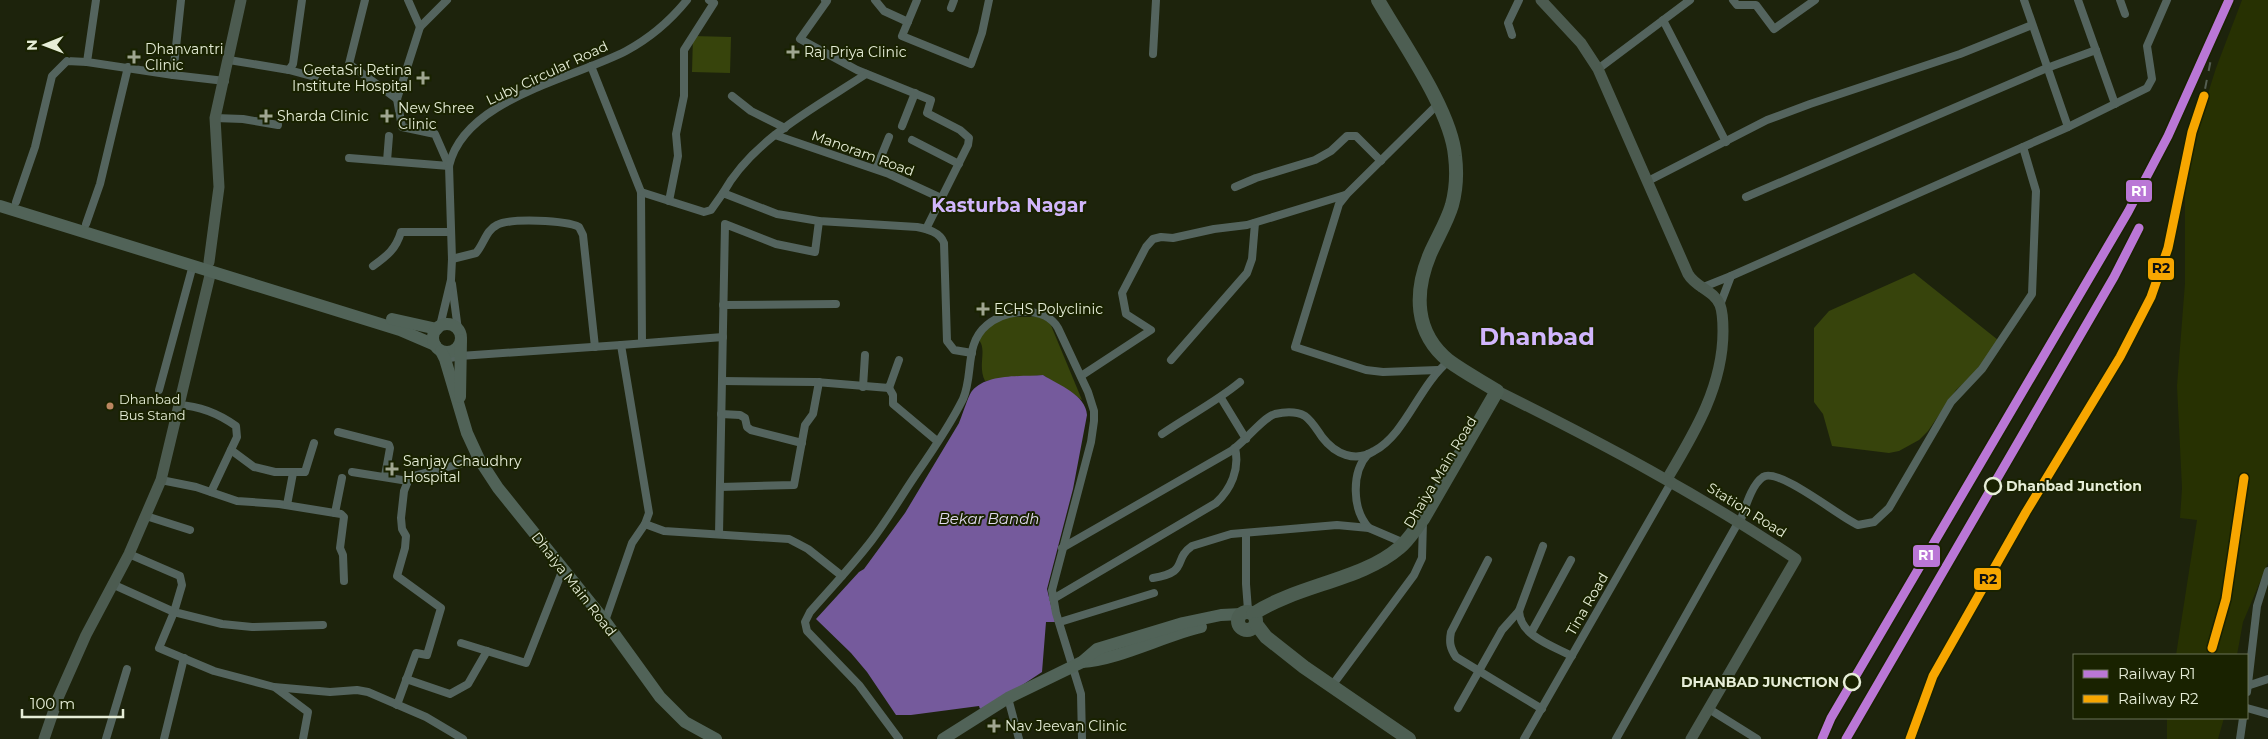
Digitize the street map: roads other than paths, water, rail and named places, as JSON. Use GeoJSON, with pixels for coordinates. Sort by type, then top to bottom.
{"type":"FeatureCollection","features":[{"type":"Feature","properties":{"kind":"highway"},"geometry":{"type":"LineString","coordinates":[[1378,0],[1438,104],[1453,142],[1455,191],[1452,206],[1422,274],[1418,305],[1424,329],[1436,349],[1449,361],[1494,388]]}},
{"type":"Feature","properties":{"kind":"highway","name":"Dhaiya Main Road"},"geometry":{"type":"LineString","coordinates":[[1248,618],[1276,600],[1376,562],[1400,542],[1422,518],[1494,388]]}},
{"type":"Feature","properties":{"kind":"highway","name":"Dhaiya Main Road"},"geometry":{"type":"LineString","coordinates":[[1400,542],[1494,388]]}},
{"type":"Feature","properties":{"kind":"highway"},"geometry":{"type":"LineString","coordinates":[[1248,618],[1275,644],[1331,687],[1409,739]]}},
{"type":"Feature","properties":{"kind":"highway"},"geometry":{"type":"LineString","coordinates":[[1248,618],[1262,643],[1395,739]]}},
{"type":"Feature","properties":{"kind":"main road"},"geometry":{"type":"LineString","coordinates":[[0,198],[86,224],[210,266],[400,330],[440,352],[455,350],[460,342],[459,334],[452,326],[439,327],[400,322],[210,266],[193,265],[0,206]]}},
{"type":"Feature","properties":{"kind":"main road"},"geometry":{"type":"LineString","coordinates":[[439,327],[433,336],[460,407]]}},
{"type":"Feature","properties":{"kind":"main road"},"geometry":{"type":"LineString","coordinates":[[459,334],[460,407]]}},
{"type":"Feature","properties":{"kind":"main road","name":"Dhaiya Main Road"},"geometry":{"type":"LineString","coordinates":[[460,407],[467,434],[479,459],[498,488],[605,620],[660,697],[685,722],[716,739]]}},
{"type":"Feature","properties":{"kind":"main road","name":"Dhaiya Main Road"},"geometry":{"type":"LineString","coordinates":[[943,739],[1008,698],[1077,664],[1099,661],[1188,630],[1248,618]]}},
{"type":"Feature","properties":{"kind":"street"},"geometry":{"type":"LineString","coordinates":[[87,62],[96,0]]}},
{"type":"Feature","properties":{"kind":"street"},"geometry":{"type":"LineString","coordinates":[[173,76],[181,0]]}},
{"type":"Feature","properties":{"kind":"street"},"geometry":{"type":"LineString","coordinates":[[44,739],[66,680],[112,584],[129,554],[161,480],[210,266],[218,186],[215,118],[230,60],[241,0]]}},
{"type":"Feature","properties":{"kind":"street"},"geometry":{"type":"LineString","coordinates":[[289,70],[293,64],[302,0]]}},
{"type":"Feature","properties":{"kind":"street"},"geometry":{"type":"LineString","coordinates":[[365,0],[350,64],[397,99]]}},
{"type":"Feature","properties":{"kind":"street"},"geometry":{"type":"LineString","coordinates":[[408,0],[420,27]]}},
{"type":"Feature","properties":{"kind":"street"},"geometry":{"type":"LineString","coordinates":[[349,158],[449,166],[435,134],[402,127],[397,99],[420,27],[447,0]]}},
{"type":"Feature","properties":{"kind":"street","name":"Luby Circular Road"},"geometry":{"type":"LineString","coordinates":[[459,334],[451,280],[449,166],[451,157],[463,136],[480,118],[508,102],[624,52],[654,34],[687,0]]}},
{"type":"Feature","properties":{"kind":"street"},"geometry":{"type":"LineString","coordinates":[[670,202],[678,156],[676,134],[684,96],[684,52],[687,43],[714,3],[709,0]]}},
{"type":"Feature","properties":{"kind":"street"},"geometry":{"type":"LineString","coordinates":[[826,0],[800,39],[866,74],[931,100],[927,113],[968,135],[970,141],[926,229]]}},
{"type":"Feature","properties":{"kind":"street"},"geometry":{"type":"LineString","coordinates":[[875,0],[884,11],[908,22]]}},
{"type":"Feature","properties":{"kind":"street"},"geometry":{"type":"LineString","coordinates":[[916,0],[902,36],[971,64],[982,33],[989,0]]}},
{"type":"Feature","properties":{"kind":"street"},"geometry":{"type":"LineString","coordinates":[[1153,54],[1156,0]]}},
{"type":"Feature","properties":{"kind":"street"},"geometry":{"type":"LineString","coordinates":[[1512,35],[1508,23],[1519,0]]}},
{"type":"Feature","properties":{"kind":"street"},"geometry":{"type":"LineString","coordinates":[[1541,0],[1581,43],[1598,69],[1688,274],[1692,281],[1715,296],[1720,305],[1723,335],[1722,358],[1718,377],[1701,418],[1670,480]]}},
{"type":"Feature","properties":{"kind":"street"},"geometry":{"type":"LineString","coordinates":[[1598,69],[1690,0]]}},
{"type":"Feature","properties":{"kind":"street"},"geometry":{"type":"LineString","coordinates":[[1733,0],[1737,5],[1754,2],[1774,29],[1815,0]]}},
{"type":"Feature","properties":{"kind":"street"},"geometry":{"type":"LineString","coordinates":[[2025,0],[2068,128]]}},
{"type":"Feature","properties":{"kind":"street"},"geometry":{"type":"LineString","coordinates":[[2078,0],[2115,104]]}},
{"type":"Feature","properties":{"kind":"street"},"geometry":{"type":"LineString","coordinates":[[2120,0],[2125,14]]}},
{"type":"Feature","properties":{"kind":"street"},"geometry":{"type":"LineString","coordinates":[[1701,288],[2068,128],[2147,88],[2152,75],[2148,62],[2147,46],[2167,0]]}},
{"type":"Feature","properties":{"kind":"street"},"geometry":{"type":"LineString","coordinates":[[1663,20],[1726,142]]}},
{"type":"Feature","properties":{"kind":"street"},"geometry":{"type":"LineString","coordinates":[[1648,181],[1767,120],[1960,54],[2032,25]]}},
{"type":"Feature","properties":{"kind":"street"},"geometry":{"type":"LineString","coordinates":[[1746,197],[2047,68],[2096,50]]}},
{"type":"Feature","properties":{"kind":"street"},"geometry":{"type":"LineString","coordinates":[[230,60],[315,76]]}},
{"type":"Feature","properties":{"kind":"street"},"geometry":{"type":"LineString","coordinates":[[16,202],[35,147],[52,76],[67,61],[128,67],[173,76],[225,81]]}},
{"type":"Feature","properties":{"kind":"street"},"geometry":{"type":"LineString","coordinates":[[591,66],[641,192],[642,343]]}},
{"type":"Feature","properties":{"kind":"street"},"geometry":{"type":"LineString","coordinates":[[86,224],[100,184],[128,67]]}},
{"type":"Feature","properties":{"kind":"street"},"geometry":{"type":"LineString","coordinates":[[641,192],[708,212],[723,193],[737,170],[753,153],[785,128],[866,74]]}},
{"type":"Feature","properties":{"kind":"street"},"geometry":{"type":"LineString","coordinates":[[902,126],[915,93]]}},
{"type":"Feature","properties":{"kind":"street"},"geometry":{"type":"LineString","coordinates":[[732,96],[751,111],[785,128]]}},
{"type":"Feature","properties":{"kind":"street"},"geometry":{"type":"LineString","coordinates":[[1438,104],[1347,194],[1336,210],[1295,347],[1366,370],[1383,372],[1438,370]]}},
{"type":"Feature","properties":{"kind":"street"},"geometry":{"type":"LineString","coordinates":[[215,118],[242,119],[278,125]]}},
{"type":"Feature","properties":{"kind":"street","name":"Manoram Road"},"geometry":{"type":"LineString","coordinates":[[775,135],[876,169],[942,198]]}},
{"type":"Feature","properties":{"kind":"street"},"geometry":{"type":"LineString","coordinates":[[387,161],[388,136]]}},
{"type":"Feature","properties":{"kind":"street"},"geometry":{"type":"LineString","coordinates":[[876,169],[889,136]]}},
{"type":"Feature","properties":{"kind":"street"},"geometry":{"type":"LineString","coordinates":[[1235,187],[1256,178],[1315,160],[1331,151],[1347,136],[1356,136],[1381,161]]}},
{"type":"Feature","properties":{"kind":"street"},"geometry":{"type":"LineString","coordinates":[[912,140],[959,164]]}},
{"type":"Feature","properties":{"kind":"street"},"geometry":{"type":"LineString","coordinates":[[1616,739],[1740,521],[1754,489],[1762,478],[1770,476],[1794,486],[1858,525],[1874,522],[1887,512],[1951,402],[1982,369],[2032,294],[2037,197],[2034,177],[2023,147]]}},
{"type":"Feature","properties":{"kind":"street"},"geometry":{"type":"LineString","coordinates":[[723,193],[768,212],[819,221],[926,229],[944,240],[947,341],[954,350],[972,353]]}},
{"type":"Feature","properties":{"kind":"street"},"geometry":{"type":"LineString","coordinates":[[1081,376],[1151,330],[1126,314],[1122,297],[1150,242],[1157,237],[1173,238],[1255,223],[1347,194]]}},
{"type":"Feature","properties":{"kind":"street"},"geometry":{"type":"LineString","coordinates":[[452,258],[476,253],[491,229],[503,222],[561,221],[579,227],[583,235],[595,347]]}},
{"type":"Feature","properties":{"kind":"street"},"geometry":{"type":"LineString","coordinates":[[719,534],[725,224],[776,244],[815,252],[819,221]]}},
{"type":"Feature","properties":{"kind":"street"},"geometry":{"type":"LineString","coordinates":[[1172,360],[1247,273],[1252,259],[1255,223]]}},
{"type":"Feature","properties":{"kind":"street"},"geometry":{"type":"LineString","coordinates":[[373,266],[390,254],[398,242],[401,232],[451,232]]}},
{"type":"Feature","properties":{"kind":"street"},"geometry":{"type":"LineString","coordinates":[[159,390],[193,265]]}},
{"type":"Feature","properties":{"kind":"street"},"geometry":{"type":"LineString","coordinates":[[1720,305],[1731,276]]}},
{"type":"Feature","properties":{"kind":"street","name":"Luby Circular Road"},"geometry":{"type":"LineString","coordinates":[[439,327],[451,280]]}},
{"type":"Feature","properties":{"kind":"street"},"geometry":{"type":"LineString","coordinates":[[724,305],[836,304]]}},
{"type":"Feature","properties":{"kind":"street"},"geometry":{"type":"LineString","coordinates":[[899,739],[859,685],[805,627],[804,622],[810,612],[874,538],[963,399],[977,336],[991,322],[1011,314],[1040,314],[1055,322],[1092,402],[1094,421],[1090,442],[1053,585],[1053,599],[1077,664],[1081,694],[1082,739]]}},
{"type":"Feature","properties":{"kind":"street"},"geometry":{"type":"LineString","coordinates":[[440,352],[460,356],[723,337]]}},
{"type":"Feature","properties":{"kind":"street"},"geometry":{"type":"LineString","coordinates":[[605,620],[632,543],[645,524],[649,509],[620,345]]}},
{"type":"Feature","properties":{"kind":"street"},"geometry":{"type":"LineString","coordinates":[[863,387],[866,354]]}},
{"type":"Feature","properties":{"kind":"street"},"geometry":{"type":"LineString","coordinates":[[899,360],[889,388],[893,395],[893,404],[937,441]]}},
{"type":"Feature","properties":{"kind":"street"},"geometry":{"type":"LineString","coordinates":[[1062,548],[1236,448],[1269,417],[1293,413],[1307,418],[1323,439],[1341,454],[1353,457],[1368,454],[1379,449],[1392,437],[1438,370],[1449,361]]}},
{"type":"Feature","properties":{"kind":"street"},"geometry":{"type":"LineString","coordinates":[[722,381],[819,382],[889,388]]}},
{"type":"Feature","properties":{"kind":"street"},"geometry":{"type":"LineString","coordinates":[[720,488],[794,485],[806,422],[813,414],[819,382]]}},
{"type":"Feature","properties":{"kind":"street"},"geometry":{"type":"LineString","coordinates":[[1162,434],[1187,416],[1221,398],[1240,382]]}},
{"type":"Feature","properties":{"kind":"street","name":"Station Road"},"geometry":{"type":"LineString","coordinates":[[1494,388],[1670,480],[1740,521],[1796,559],[1692,739]]}},
{"type":"Feature","properties":{"kind":"street"},"geometry":{"type":"LineString","coordinates":[[1221,398],[1246,440]]}},
{"type":"Feature","properties":{"kind":"street"},"geometry":{"type":"LineString","coordinates":[[179,404],[194,406],[223,417],[236,426],[237,437],[211,492]]}},
{"type":"Feature","properties":{"kind":"street"},"geometry":{"type":"LineString","coordinates":[[722,414],[740,415],[745,418],[747,426],[751,430],[802,443]]}},
{"type":"Feature","properties":{"kind":"street"},"geometry":{"type":"LineString","coordinates":[[338,432],[389,445],[385,476]]}},
{"type":"Feature","properties":{"kind":"street"},"geometry":{"type":"LineString","coordinates":[[231,450],[254,467],[275,472],[305,472],[314,442]]}},
{"type":"Feature","properties":{"kind":"street"},"geometry":{"type":"LineString","coordinates":[[1053,599],[1216,503],[1226,492],[1234,476],[1237,460],[1236,448]]}},
{"type":"Feature","properties":{"kind":"street"},"geometry":{"type":"LineString","coordinates":[[1368,454],[1359,468],[1357,490],[1360,517],[1369,528]]}},
{"type":"Feature","properties":{"kind":"street"},"geometry":{"type":"LineString","coordinates":[[397,705],[416,653],[427,655],[441,608],[397,576],[406,540],[401,518],[404,490],[408,481],[413,476],[479,459]]}},
{"type":"Feature","properties":{"kind":"street"},"geometry":{"type":"LineString","coordinates":[[287,505],[293,472]]}},
{"type":"Feature","properties":{"kind":"street"},"geometry":{"type":"LineString","coordinates":[[352,472],[408,481]]}},
{"type":"Feature","properties":{"kind":"street"},"geometry":{"type":"LineString","coordinates":[[335,513],[342,478]]}},
{"type":"Feature","properties":{"kind":"street"},"geometry":{"type":"LineString","coordinates":[[161,480],[196,487],[237,501],[287,505],[335,513],[344,517],[340,548],[343,555],[344,581]]}},
{"type":"Feature","properties":{"kind":"street","name":"Tina Road"},"geometry":{"type":"LineString","coordinates":[[1524,739],[1670,480]]}},
{"type":"Feature","properties":{"kind":"street"},"geometry":{"type":"LineString","coordinates":[[146,516],[190,530]]}},
{"type":"Feature","properties":{"kind":"street"},"geometry":{"type":"LineString","coordinates":[[1331,687],[1414,575],[1422,558],[1422,518]]}},
{"type":"Feature","properties":{"kind":"street"},"geometry":{"type":"LineString","coordinates":[[645,524],[664,531],[782,538],[795,541],[842,576]]}},
{"type":"Feature","properties":{"kind":"street"},"geometry":{"type":"LineString","coordinates":[[1153,578],[1165,576],[1177,569],[1187,550],[1192,546],[1222,536],[1337,525],[1369,528],[1400,542]]}},
{"type":"Feature","properties":{"kind":"street"},"geometry":{"type":"LineString","coordinates":[[1246,533],[1248,618]]}},
{"type":"Feature","properties":{"kind":"street"},"geometry":{"type":"LineString","coordinates":[[1458,708],[1502,630],[1519,610],[1543,546]]}},
{"type":"Feature","properties":{"kind":"street"},"geometry":{"type":"LineString","coordinates":[[129,554],[180,576],[182,585],[174,612],[159,648],[214,671],[274,687],[330,692],[357,690],[374,695],[426,717],[463,739]]}},
{"type":"Feature","properties":{"kind":"street"},"geometry":{"type":"LineString","coordinates":[[1488,560],[1450,632],[1449,641],[1456,657],[1542,709]]}},
{"type":"Feature","properties":{"kind":"street"},"geometry":{"type":"LineString","coordinates":[[1531,633],[1571,560]]}},
{"type":"Feature","properties":{"kind":"street"},"geometry":{"type":"LineString","coordinates":[[461,643],[526,663],[563,570]]}},
{"type":"Feature","properties":{"kind":"street"},"geometry":{"type":"LineString","coordinates":[[2248,679],[2258,606],[2268,571]]}},
{"type":"Feature","properties":{"kind":"street"},"geometry":{"type":"LineString","coordinates":[[112,584],[174,612],[222,624],[252,627],[323,625]]}},
{"type":"Feature","properties":{"kind":"street"},"geometry":{"type":"LineString","coordinates":[[1060,622],[1154,593]]}},
{"type":"Feature","properties":{"kind":"street"},"geometry":{"type":"LineString","coordinates":[[1519,610],[1522,625],[1531,633],[1572,656]]}},
{"type":"Feature","properties":{"kind":"street"},"geometry":{"type":"LineString","coordinates":[[406,679],[450,694],[468,684],[486,651]]}},
{"type":"Feature","properties":{"kind":"street"},"geometry":{"type":"LineString","coordinates":[[164,739],[184,658]]}},
{"type":"Feature","properties":{"kind":"street"},"geometry":{"type":"LineString","coordinates":[[106,739],[127,669]]}},
{"type":"Feature","properties":{"kind":"street"},"geometry":{"type":"LineString","coordinates":[[2248,686],[2268,679]]}},
{"type":"Feature","properties":{"kind":"street"},"geometry":{"type":"LineString","coordinates":[[274,687],[308,712],[303,739]]}},
{"type":"Feature","properties":{"kind":"street"},"geometry":{"type":"LineString","coordinates":[[1008,698],[1019,739]]}},
{"type":"Feature","properties":{"kind":"street"},"geometry":{"type":"LineString","coordinates":[[2248,708],[2268,714]]}},
{"type":"Feature","properties":{"kind":"street"},"geometry":{"type":"LineString","coordinates":[[1708,709],[1757,739]]}},
{"type":"Feature","properties":{"kind":"street"},"geometry":{"type":"LineString","coordinates":[[2240,739],[2243,719]]}},
{"type":"Feature","properties":{"kind":"water","name":"Bekar Bandh"},"geometry":{"type":"Polygon","coordinates":[[[1043,375],[1077,396],[1082,402],[1087,415],[1073,489],[1047,589],[1055,622],[1046,622],[1042,672],[1003,698],[980,709],[979,706],[911,715],[896,715],[867,672],[851,653],[816,619],[859,572],[864,569],[905,513],[959,423],[972,391],[986,381],[1005,377],[1043,375]]]}},
{"type":"Feature","properties":{"kind":"railway"},"geometry":{"type":"LineString","coordinates":[[1910,739],[1933,676],[2026,512],[2120,357],[2151,297],[2168,248],[2192,132],[2204,94],[2211,59]]}},
{"type":"Feature","properties":{"kind":"railway"},"geometry":{"type":"LineString","coordinates":[[1822,739],[1831,718],[2128,212],[2159,155]]}},
{"type":"Feature","properties":{"kind":"railway"},"geometry":{"type":"LineString","coordinates":[[2212,648],[2226,599],[2244,478]]}},
{"type":"Feature","properties":{"kind":"rail line","name":"R1"},"geometry":{"type":"LineString","coordinates":[[1822,739],[1831,718],[2128,212],[2168,136],[2229,0]]}},
{"type":"Feature","properties":{"kind":"rail line","name":"R2"},"geometry":{"type":"LineString","coordinates":[[1910,739],[1933,676],[2026,512],[2120,357],[2151,297],[2168,248],[2192,132],[2204,96]]}},
{"type":"Feature","properties":{"kind":"rail line","name":"R1"},"geometry":{"type":"LineString","coordinates":[[1846,739],[2114,277],[2139,228]]}},
{"type":"Feature","properties":{"kind":"rail line","name":"R2"},"geometry":{"type":"LineString","coordinates":[[2212,648],[2226,599],[2244,478]]}},
{"type":"Feature","properties":{"kind":"place","name":"Raj Priya Clinic"},"geometry":{"type":"Point","coordinates":[793,52]}},
{"type":"Feature","properties":{"kind":"place","name":"Dhanvantri Clinic"},"geometry":{"type":"Point","coordinates":[134,57]}},
{"type":"Feature","properties":{"kind":"place","name":"GeetaSri Retina Institute Hospital"},"geometry":{"type":"Point","coordinates":[423,78]}},
{"type":"Feature","properties":{"kind":"place","name":"Sharda Clinic"},"geometry":{"type":"Point","coordinates":[266,116]}},
{"type":"Feature","properties":{"kind":"place","name":"New Shree Clinic"},"geometry":{"type":"Point","coordinates":[387,116]}},
{"type":"Feature","properties":{"kind":"place","name":"ECHS Polyclinic"},"geometry":{"type":"Point","coordinates":[983,309]}},
{"type":"Feature","properties":{"kind":"place","name":"Dhanbad Bus Stand"},"geometry":{"type":"Point","coordinates":[110,406]}},
{"type":"Feature","properties":{"kind":"place","name":"Sanjay Chaudhry Hospital"},"geometry":{"type":"Point","coordinates":[392,469]}},
{"type":"Feature","properties":{"kind":"place","name":"Dhanbad Junction"},"geometry":{"type":"Point","coordinates":[1993,486]}},
{"type":"Feature","properties":{"kind":"place","name":"DHANBAD JUNCTION"},"geometry":{"type":"Point","coordinates":[1852,682]}},
{"type":"Feature","properties":{"kind":"place","name":"Nav Jeevan Clinic"},"geometry":{"type":"Point","coordinates":[994,726]}},
{"type":"Feature","properties":{"kind":"district","name":"Kasturba Nagar"},"geometry":{"type":"Point","coordinates":[1009,205]}},
{"type":"Feature","properties":{"kind":"district","name":"Dhanbad"},"geometry":{"type":"Point","coordinates":[1537,336]}}]}
